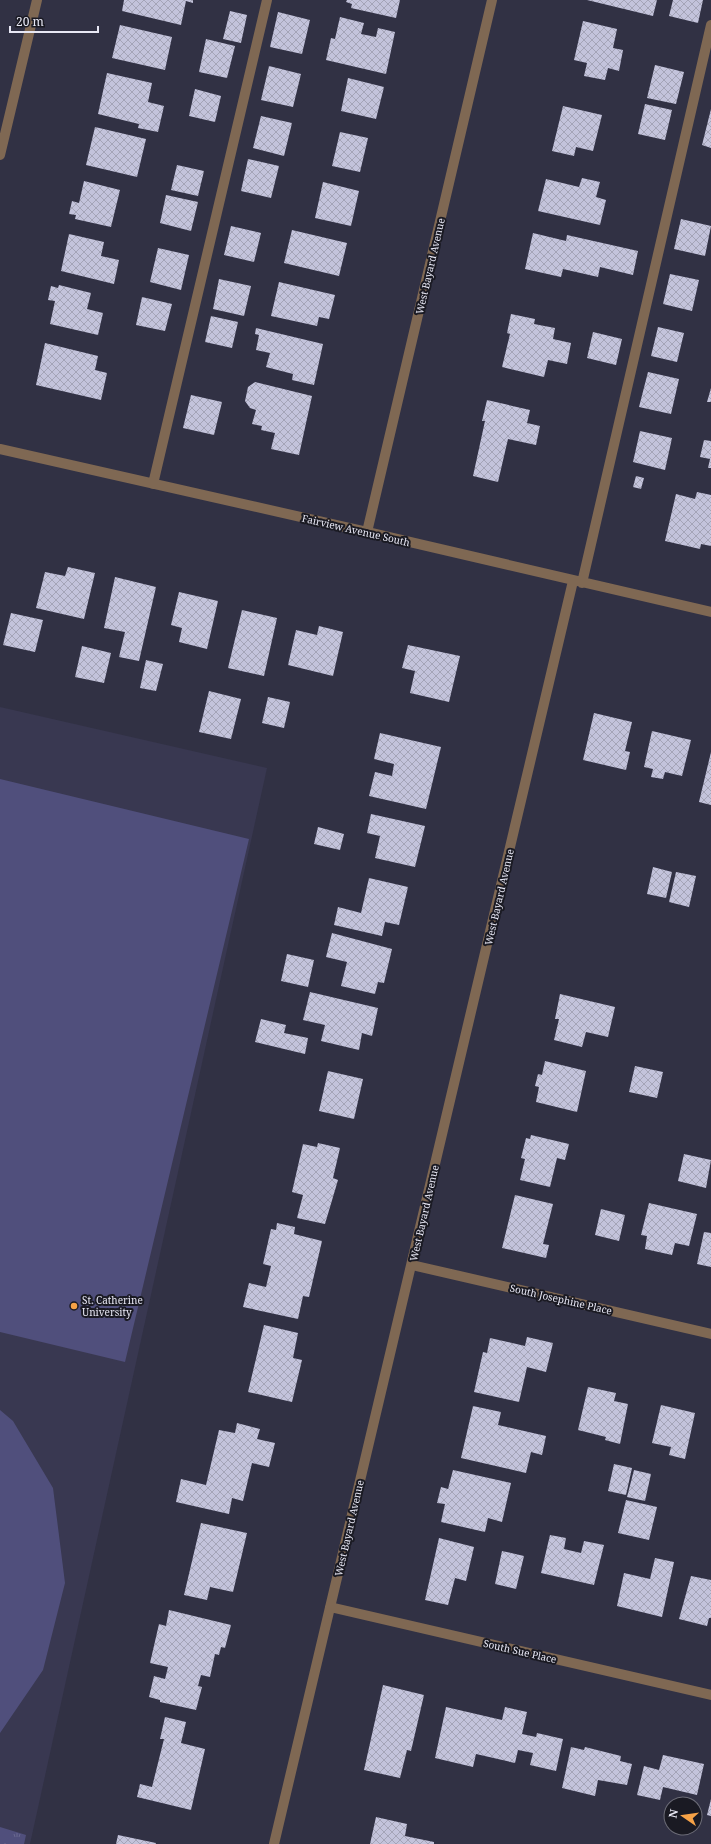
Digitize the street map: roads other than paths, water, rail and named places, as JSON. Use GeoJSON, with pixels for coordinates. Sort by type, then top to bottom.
{"type":"FeatureCollection","features":[{"type":"Feature","properties":{"kind":"street"},"geometry":{"type":"LineString","coordinates":[[0,155],[37,0]]}},
{"type":"Feature","properties":{"kind":"street"},"geometry":{"type":"LineString","coordinates":[[153,484],[267,0]]}},
{"type":"Feature","properties":{"kind":"street","name":"West Bayard Avenue"},"geometry":{"type":"LineString","coordinates":[[367,532],[492,0]]}},
{"type":"Feature","properties":{"kind":"street","name":"West Bayard Avenue"},"geometry":{"type":"LineString","coordinates":[[274,1844],[711,25]]}},
{"type":"Feature","properties":{"kind":"street","name":"Fairview Avenue South"},"geometry":{"type":"LineString","coordinates":[[0,450],[367,532],[711,612]]}},
{"type":"Feature","properties":{"kind":"street","name":"South Josephine Place"},"geometry":{"type":"LineString","coordinates":[[412,1265],[711,1334]]}},
{"type":"Feature","properties":{"kind":"street","name":"South Sue Place"},"geometry":{"type":"LineString","coordinates":[[330,1607],[711,1695]]}},
{"type":"Feature","properties":{"kind":"place","name":"St. Catherine University"},"geometry":{"type":"Point","coordinates":[74,1306]}}]}
